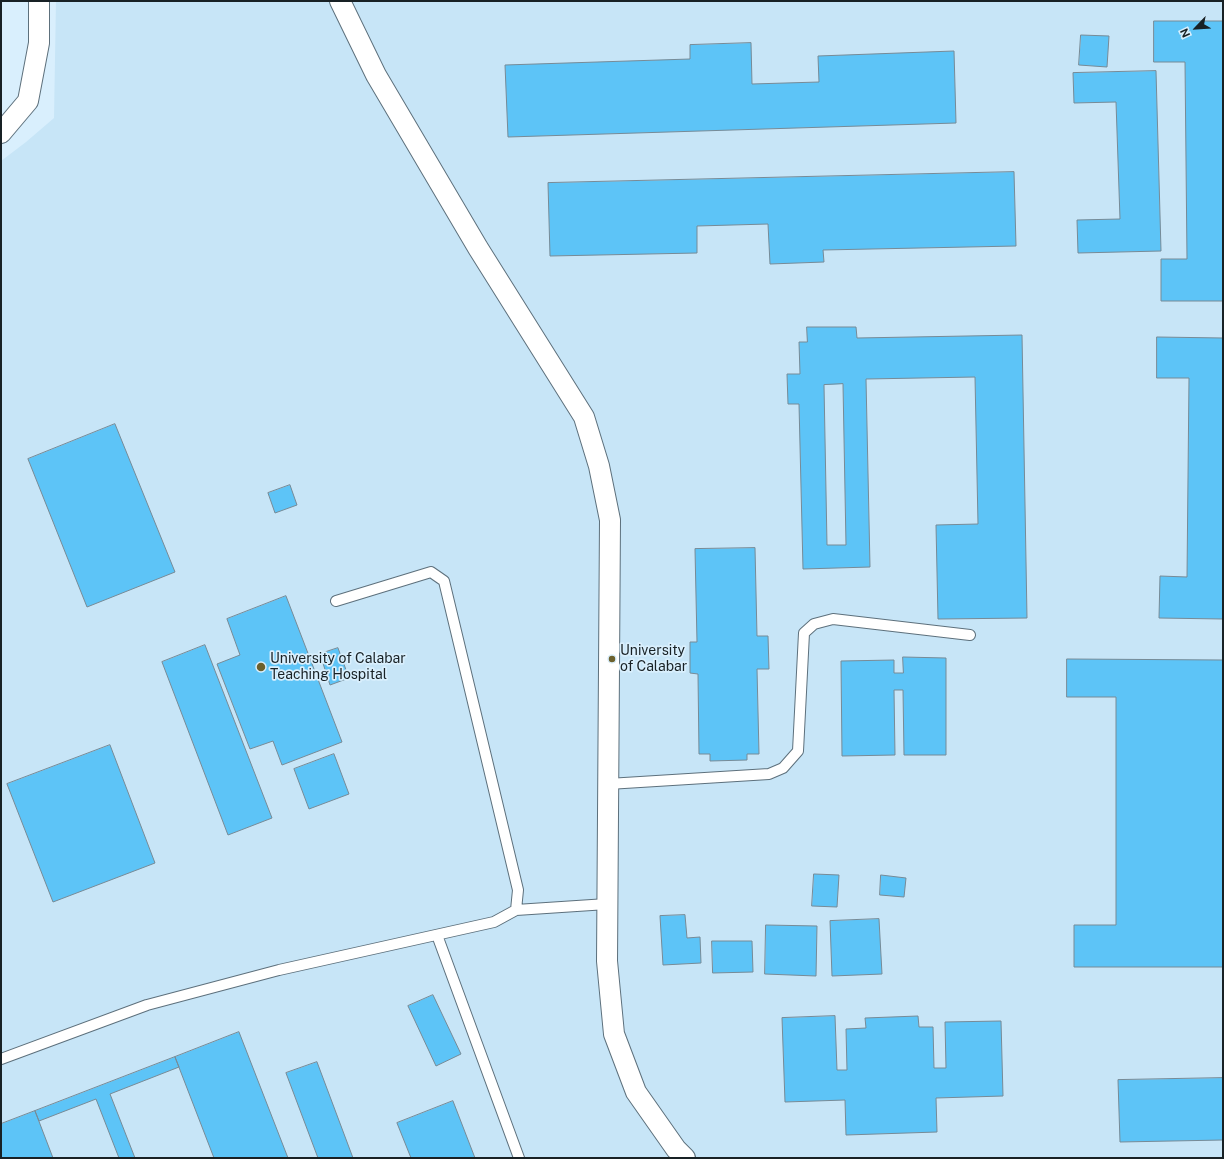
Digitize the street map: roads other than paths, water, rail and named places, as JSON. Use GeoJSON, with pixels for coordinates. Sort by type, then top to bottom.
{"type":"FeatureCollection","features":[{"type":"Feature","properties":{"kind":"street"},"geometry":{"type":"LineString","coordinates":[[1,133],[28,101],[39,43],[38,1]]}},
{"type":"Feature","properties":{"kind":"street"},"geometry":{"type":"LineString","coordinates":[[340,1],[376,75],[478,248],[584,417],[599,466],[610,520],[607,961],[614,1034],[636,1092],[676,1149],[685,1158]]}},
{"type":"Feature","properties":{"kind":"lane"},"geometry":{"type":"LineString","coordinates":[[336,601],[431,572],[444,581],[518,890],[516,910]]}},
{"type":"Feature","properties":{"kind":"lane"},"geometry":{"type":"LineString","coordinates":[[608,784],[769,774],[784,768],[798,751],[804,633],[814,624],[833,619],[970,635]]}},
{"type":"Feature","properties":{"kind":"lane"},"geometry":{"type":"LineString","coordinates":[[1,1059],[146,1005],[279,970],[494,922],[516,910],[607,904]]}},
{"type":"Feature","properties":{"kind":"lane"},"geometry":{"type":"LineString","coordinates":[[437,935],[519,1158]]}},
{"type":"Feature","properties":{"kind":"place","name":"University of Calabar"},"geometry":{"type":"Point","coordinates":[612,659]}},
{"type":"Feature","properties":{"kind":"place","name":"University of Calabar Teaching Hospital"},"geometry":{"type":"Point","coordinates":[261,667]}}]}
